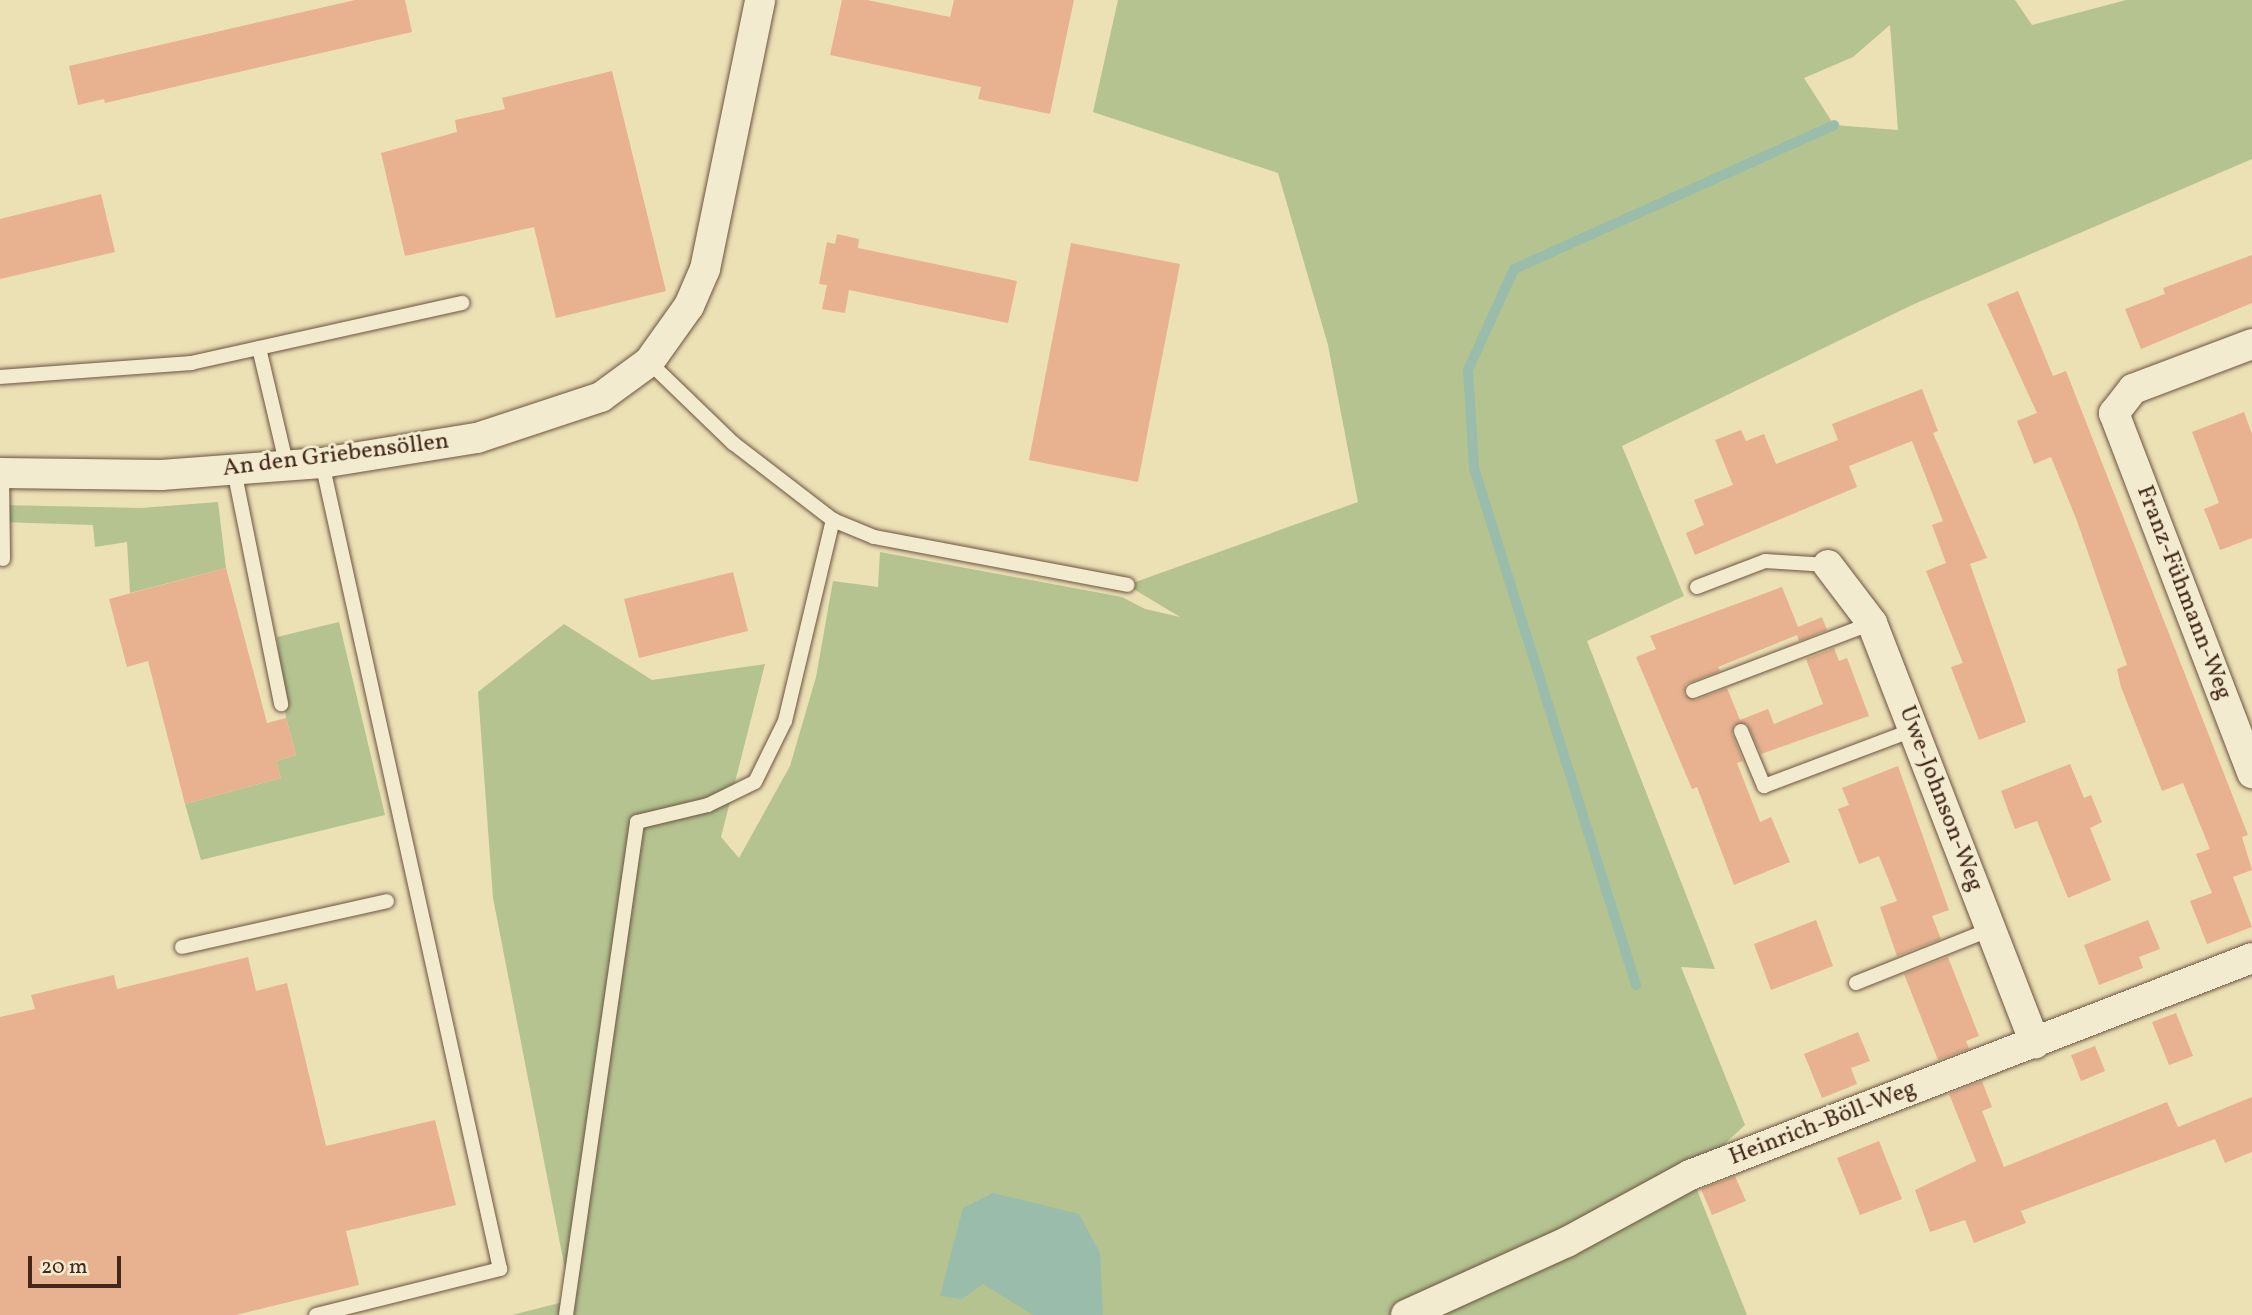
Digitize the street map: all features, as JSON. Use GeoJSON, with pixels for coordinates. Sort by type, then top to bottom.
{"type":"FeatureCollection","features":[{"type":"Feature","properties":{"kind":"street","name":"An den Griebensöllen"},"geometry":{"type":"LineString","coordinates":[[1,474],[162,475],[322,463],[463,440],[556,415],[601,397],[649,362],[689,306],[705,269],[760,0]]}},
{"type":"Feature","properties":{"kind":"street","name":"Franz-Fühmann-Weg"},"geometry":{"type":"LineString","coordinates":[[2252,344],[2133,389],[2114,413],[2252,773]]}},
{"type":"Feature","properties":{"kind":"street","name":"Uwe-Johnson-Weg"},"geometry":{"type":"LineString","coordinates":[[1828,565],[1872,623],[2035,1043]]}},
{"type":"Feature","properties":{"kind":"street","name":"Heinrich-Böll-Weg"},"geometry":{"type":"LineString","coordinates":[[1406,1315],[1567,1242],[1690,1175],[2252,958]]}},
{"type":"Feature","properties":{"kind":"lane"},"geometry":{"type":"LineString","coordinates":[[0,377],[191,363],[462,303]]}},
{"type":"Feature","properties":{"kind":"lane"},"geometry":{"type":"LineString","coordinates":[[259,348],[287,466]]}},
{"type":"Feature","properties":{"kind":"lane"},"geometry":{"type":"LineString","coordinates":[[649,362],[733,443],[833,520],[874,537],[1127,584]]}},
{"type":"Feature","properties":{"kind":"lane"},"geometry":{"type":"LineString","coordinates":[[316,1315],[499,1269],[322,463]]}},
{"type":"Feature","properties":{"kind":"lane"},"geometry":{"type":"LineString","coordinates":[[234,470],[281,704]]}},
{"type":"Feature","properties":{"kind":"lane"},"geometry":{"type":"LineString","coordinates":[[1,474],[3,559]]}},
{"type":"Feature","properties":{"kind":"lane"},"geometry":{"type":"LineString","coordinates":[[566,1315],[637,821],[708,805],[755,782],[785,722],[833,520]]}},
{"type":"Feature","properties":{"kind":"lane"},"geometry":{"type":"LineString","coordinates":[[1697,587],[1765,561],[1828,565]]}},
{"type":"Feature","properties":{"kind":"lane"},"geometry":{"type":"LineString","coordinates":[[1693,691],[1872,623]]}},
{"type":"Feature","properties":{"kind":"lane"},"geometry":{"type":"LineString","coordinates":[[1741,731],[1763,786],[1913,730]]}},
{"type":"Feature","properties":{"kind":"lane"},"geometry":{"type":"LineString","coordinates":[[181,947],[387,901]]}},
{"type":"Feature","properties":{"kind":"lane"},"geometry":{"type":"LineString","coordinates":[[1856,983],[1991,929]]}},
{"type":"Feature","properties":{"kind":"shaded area"},"geometry":{"type":"Polygon","coordinates":[[[1118,0],[2015,0],[2032,25],[2126,0],[2252,0],[2252,159],[1912,305],[1622,446],[1684,596],[1587,641],[1715,969],[1681,967],[1745,1125],[1691,1175],[1747,1315],[512,1315],[571,1300],[493,898],[478,692],[564,624],[652,680],[765,664],[721,837],[739,858],[790,766],[816,677],[833,581],[878,587],[880,552],[1122,597],[1145,609],[1180,617],[1127,585],[1358,502],[1328,345],[1278,173],[1093,112],[1118,0]],[[1890,25],[1853,57],[1804,78],[1834,125],[1898,130],[1890,25]]]}},
{"type":"Feature","properties":{"kind":"shaded area"},"geometry":{"type":"Polygon","coordinates":[[[218,502],[226,568],[130,593],[127,542],[95,547],[93,525],[0,522],[0,505],[141,508],[218,502]]]}},
{"type":"Feature","properties":{"kind":"shaded area"},"geometry":{"type":"Polygon","coordinates":[[[339,622],[385,815],[201,860],[185,804],[281,778],[276,761],[296,755],[286,718],[277,637],[339,622]]]}},
{"type":"Feature","properties":{"kind":"shaded area"},"geometry":{"type":"Polygon","coordinates":[[[993,1193],[1079,1214],[1100,1253],[1103,1315],[1033,1315],[983,1284],[962,1299],[940,1296],[963,1208],[993,1193]]]}},
{"type":"Feature","properties":{"kind":"building"},"geometry":{"type":"Polygon","coordinates":[[[355,0],[405,0],[412,32],[105,103],[104,99],[78,105],[69,66],[355,0]]]}},
{"type":"Feature","properties":{"kind":"building"},"geometry":{"type":"Polygon","coordinates":[[[842,0],[867,0],[950,17],[954,0],[1074,0],[1050,114],[978,99],[981,87],[830,55],[842,0]]]}},
{"type":"Feature","properties":{"kind":"building"},"geometry":{"type":"Polygon","coordinates":[[[612,71],[666,291],[556,318],[534,227],[405,256],[381,153],[457,132],[455,120],[505,109],[502,98],[612,71]]]}},
{"type":"Feature","properties":{"kind":"building"},"geometry":{"type":"Polygon","coordinates":[[[101,194],[115,252],[0,279],[0,219],[101,194]]]}},
{"type":"Feature","properties":{"kind":"building"},"geometry":{"type":"Polygon","coordinates":[[[837,234],[859,239],[858,248],[1017,281],[1008,323],[849,290],[845,313],[822,309],[827,285],[819,284],[827,242],[835,244],[837,234]]]}},
{"type":"Feature","properties":{"kind":"building"},"geometry":{"type":"Polygon","coordinates":[[[1071,243],[1180,264],[1138,482],[1029,460],[1071,243]]]}},
{"type":"Feature","properties":{"kind":"building"},"geometry":{"type":"Polygon","coordinates":[[[2252,255],[2252,303],[2141,349],[2125,309],[2165,294],[2163,288],[2252,255]]]}},
{"type":"Feature","properties":{"kind":"building"},"geometry":{"type":"Polygon","coordinates":[[[2018,291],[2053,376],[2066,371],[2248,835],[2242,837],[2252,870],[2233,877],[2252,927],[2207,944],[2190,901],[2212,893],[2196,854],[2210,849],[2183,783],[2162,791],[2121,687],[2117,669],[2127,665],[2077,521],[2051,457],[2034,464],[2017,421],[2037,413],[1987,304],[2018,291]]]}},
{"type":"Feature","properties":{"kind":"building"},"geometry":{"type":"Polygon","coordinates":[[[1922,389],[1938,431],[1933,433],[1987,558],[1970,564],[2026,722],[1979,740],[1951,667],[1963,663],[1926,571],[1946,563],[1932,525],[1943,521],[1912,441],[1849,466],[1857,487],[1695,555],[1686,533],[1704,525],[1694,500],[1733,485],[1715,440],[1741,430],[1746,441],[1764,434],[1776,464],[1838,440],[1832,424],[1922,389]]]}},
{"type":"Feature","properties":{"kind":"building"},"geometry":{"type":"Polygon","coordinates":[[[2244,412],[2252,434],[2252,538],[2220,550],[2204,509],[2219,503],[2192,432],[2244,412]]]}},
{"type":"Feature","properties":{"kind":"building"},"geometry":{"type":"Polygon","coordinates":[[[226,568],[267,723],[286,718],[296,755],[276,761],[281,778],[185,804],[148,661],[127,667],[109,599],[226,568]]]}},
{"type":"Feature","properties":{"kind":"building"},"geometry":{"type":"Polygon","coordinates":[[[733,572],[748,631],[639,658],[624,599],[733,572]]]}},
{"type":"Feature","properties":{"kind":"building"},"geometry":{"type":"Polygon","coordinates":[[[1782,587],[1798,627],[1822,617],[1827,630],[1799,641],[1797,635],[1718,667],[1720,671],[1686,684],[1684,695],[1696,700],[1727,688],[1740,720],[1768,709],[1774,724],[1823,704],[1806,659],[1834,648],[1839,661],[1847,658],[1869,716],[1761,754],[1747,724],[1734,725],[1732,734],[1743,761],[1737,763],[1760,822],[1771,817],[1790,862],[1734,885],[1697,787],[1692,789],[1636,657],[1656,649],[1650,636],[1782,587]]]}},
{"type":"Feature","properties":{"kind":"building"},"geometry":{"type":"Polygon","coordinates":[[[2070,764],[2084,798],[2091,795],[2102,822],[2090,828],[2111,880],[2068,898],[2037,821],[2015,829],[2001,791],[2070,764]]]}},
{"type":"Feature","properties":{"kind":"building"},"geometry":{"type":"Polygon","coordinates":[[[1898,766],[1949,910],[1932,916],[1941,939],[1897,956],[1880,907],[1897,901],[1879,856],[1859,864],[1838,809],[1849,805],[1842,788],[1898,766]]]}},
{"type":"Feature","properties":{"kind":"building"},"geometry":{"type":"Polygon","coordinates":[[[1816,920],[1833,966],[1771,990],[1754,944],[1816,920]]]}},
{"type":"Feature","properties":{"kind":"building"},"geometry":{"type":"Polygon","coordinates":[[[2148,920],[2160,949],[2139,957],[2143,968],[2099,985],[2084,945],[2148,920]]]}},
{"type":"Feature","properties":{"kind":"building"},"geometry":{"type":"Polygon","coordinates":[[[248,957],[256,991],[287,983],[326,1146],[435,1120],[456,1205],[346,1231],[359,1285],[236,1315],[0,1315],[0,1017],[35,1009],[31,995],[114,975],[117,989],[248,957]]]}},
{"type":"Feature","properties":{"kind":"building"},"geometry":{"type":"Polygon","coordinates":[[[1948,957],[1979,1036],[1966,1041],[1969,1049],[1938,1060],[1904,974],[1948,957]]]}},
{"type":"Feature","properties":{"kind":"building"},"geometry":{"type":"Polygon","coordinates":[[[2176,1013],[2193,1056],[2169,1065],[2152,1022],[2176,1013]]]}},
{"type":"Feature","properties":{"kind":"building"},"geometry":{"type":"Polygon","coordinates":[[[1858,1032],[1870,1061],[1851,1068],[1857,1084],[1822,1098],[1804,1054],[1858,1032]]]}},
{"type":"Feature","properties":{"kind":"building"},"geometry":{"type":"Polygon","coordinates":[[[2095,1046],[2105,1071],[2081,1081],[2071,1055],[2095,1046]]]}},
{"type":"Feature","properties":{"kind":"building"},"geometry":{"type":"Polygon","coordinates":[[[1982,1081],[1992,1107],[1982,1111],[2004,1167],[2167,1102],[2178,1127],[2252,1097],[2252,1152],[2225,1163],[2215,1139],[2021,1211],[2026,1223],[1974,1243],[1965,1220],[1930,1232],[1915,1190],[1976,1161],[1949,1094],[1982,1081]]]}},
{"type":"Feature","properties":{"kind":"building"},"geometry":{"type":"Polygon","coordinates":[[[1879,1141],[1902,1199],[1860,1215],[1837,1158],[1879,1141]]]}},
{"type":"Feature","properties":{"kind":"building"},"geometry":{"type":"Polygon","coordinates":[[[1735,1176],[1746,1201],[1712,1215],[1701,1189],[1735,1176]]]}},
{"type":"Feature","properties":{"kind":"waterway"},"geometry":{"type":"LineString","coordinates":[[1636,985],[1474,468],[1468,370],[1514,269],[1834,125]]}}]}
